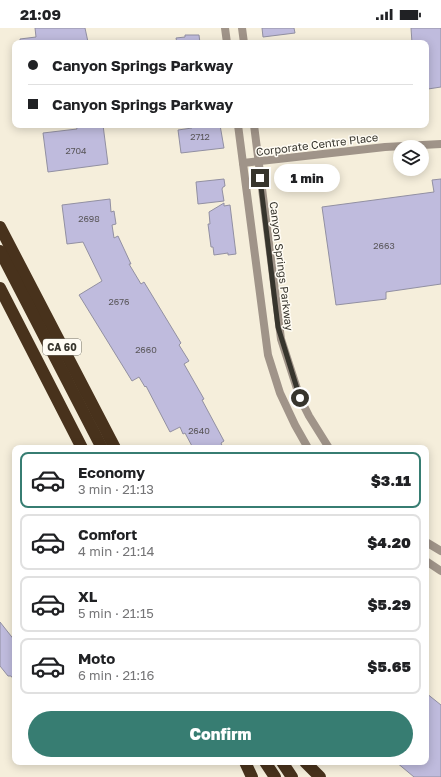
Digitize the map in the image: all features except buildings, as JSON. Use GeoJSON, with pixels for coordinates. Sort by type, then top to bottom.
{"type":"FeatureCollection","features":[{"type":"Feature","properties":{"kind":"highway","name":"CA 60"},"geometry":{"type":"LineString","coordinates":[[0,227],[112,445]]}},
{"type":"Feature","properties":{"kind":"highway"},"geometry":{"type":"LineString","coordinates":[[0,251],[100,445]]}},
{"type":"Feature","properties":{"kind":"highway","name":"CA 60"},"geometry":{"type":"LineString","coordinates":[[0,288],[80,445]]}},
{"type":"Feature","properties":{"kind":"highway"},"geometry":{"type":"LineString","coordinates":[[267,765],[275,777]]}},
{"type":"Feature","properties":{"kind":"highway"},"geometry":{"type":"LineString","coordinates":[[284,765],[292,777]]}},
{"type":"Feature","properties":{"kind":"highway"},"geometry":{"type":"LineString","coordinates":[[309,765],[320,777]]}},
{"type":"Feature","properties":{"kind":"street"},"geometry":{"type":"LineString","coordinates":[[225,28],[227,40]]}},
{"type":"Feature","properties":{"kind":"street"},"geometry":{"type":"LineString","coordinates":[[242,28],[244,40]]}},
{"type":"Feature","properties":{"kind":"street"},"geometry":{"type":"LineString","coordinates":[[238,128],[268,355],[280,393],[306,445]]}},
{"type":"Feature","properties":{"kind":"street","name":"Canyon Springs Parkway"},"geometry":{"type":"LineString","coordinates":[[254,128],[281,340],[300,398],[309,416],[327,445]]}},
{"type":"Feature","properties":{"kind":"street","name":"Corporate Centre Place"},"geometry":{"type":"LineString","coordinates":[[243,163],[385,147],[441,144]]}},
{"type":"Feature","properties":{"kind":"street"},"geometry":{"type":"LineString","coordinates":[[429,544],[441,551]]}},
{"type":"Feature","properties":{"kind":"street"},"geometry":{"type":"LineString","coordinates":[[429,563],[441,571]]}},
{"type":"Feature","properties":{"kind":"route"},"geometry":{"type":"LineString","coordinates":[[260,178],[278,327],[300,398]]}}]}
